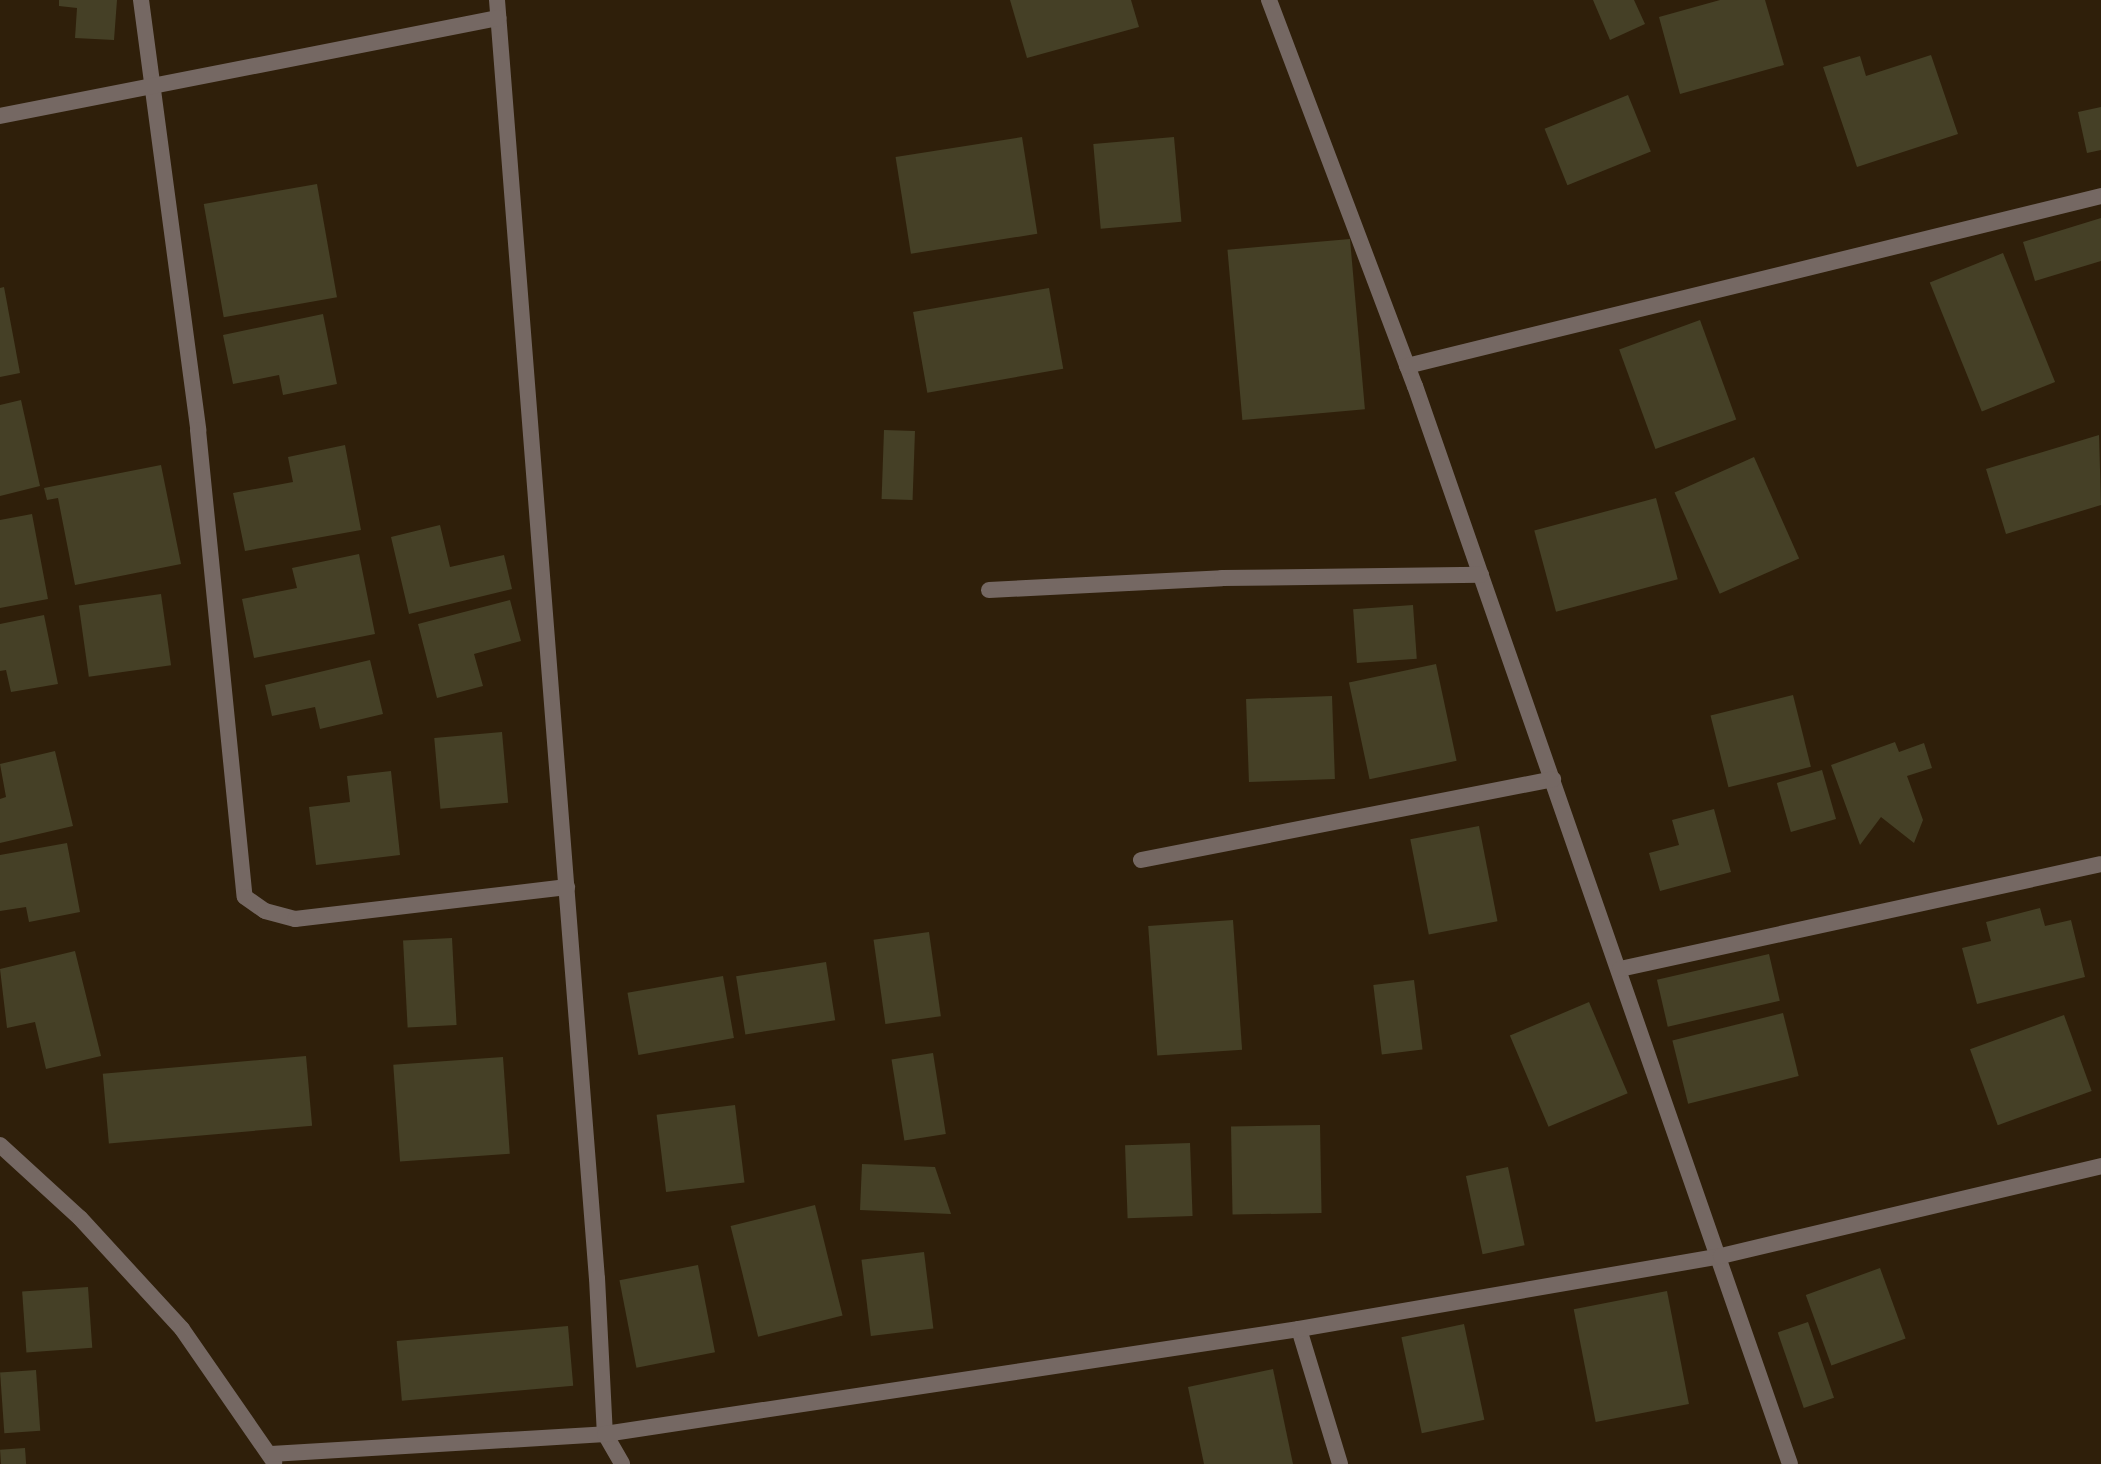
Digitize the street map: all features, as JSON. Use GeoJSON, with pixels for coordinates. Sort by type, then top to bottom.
{"type":"FeatureCollection","features":[{"type":"Feature","properties":{"kind":"street"},"geometry":{"type":"LineString","coordinates":[[141,0],[198,430],[245,897],[265,911],[295,919],[567,887]]}},
{"type":"Feature","properties":{"kind":"street"},"geometry":{"type":"LineString","coordinates":[[497,0],[567,887],[605,1434],[622,1464]]}},
{"type":"Feature","properties":{"kind":"street"},"geometry":{"type":"LineString","coordinates":[[1269,0],[1407,366],[1721,1256],[1790,1464]]}},
{"type":"Feature","properties":{"kind":"street"},"geometry":{"type":"LineString","coordinates":[[0,116],[498,18]]}},
{"type":"Feature","properties":{"kind":"street"},"geometry":{"type":"LineString","coordinates":[[1407,366],[2101,196]]}},
{"type":"Feature","properties":{"kind":"street"},"geometry":{"type":"LineString","coordinates":[[989,590],[1222,578],[1481,575]]}},
{"type":"Feature","properties":{"kind":"street"},"geometry":{"type":"LineString","coordinates":[[1141,860],[1553,779]]}},
{"type":"Feature","properties":{"kind":"street"},"geometry":{"type":"LineString","coordinates":[[1620,969],[2101,864]]}},
{"type":"Feature","properties":{"kind":"street"},"geometry":{"type":"LineString","coordinates":[[0,1145],[80,1218],[182,1329],[273,1459],[605,1434],[1299,1329],[1721,1256],[2101,1166]]}},
{"type":"Feature","properties":{"kind":"street"},"geometry":{"type":"LineString","coordinates":[[1299,1329],[1340,1464]]}},
{"type":"Feature","properties":{"kind":"building"},"geometry":{"type":"Polygon","coordinates":[[[59,0],[117,0],[114,40],[75,38],[77,8],[59,6],[59,0]]]}},
{"type":"Feature","properties":{"kind":"building"},"geometry":{"type":"Polygon","coordinates":[[[1010,0],[1131,0],[1139,27],[1027,58],[1010,0]]]}},
{"type":"Feature","properties":{"kind":"building"},"geometry":{"type":"Polygon","coordinates":[[[1593,0],[1634,0],[1645,24],[1610,40],[1593,0]]]}},
{"type":"Feature","properties":{"kind":"building"},"geometry":{"type":"Polygon","coordinates":[[[1720,0],[1765,0],[1784,65],[1680,94],[1659,17],[1720,0]]]}},
{"type":"Feature","properties":{"kind":"building"},"geometry":{"type":"Polygon","coordinates":[[[1931,55],[1958,134],[1857,167],[1823,67],[1860,56],[1866,76],[1931,55]]]}},
{"type":"Feature","properties":{"kind":"building"},"geometry":{"type":"Polygon","coordinates":[[[1628,95],[1651,152],[1567,185],[1545,129],[1628,95]]]}},
{"type":"Feature","properties":{"kind":"building"},"geometry":{"type":"Polygon","coordinates":[[[2101,107],[2101,150],[2087,153],[2078,112],[2101,107]]]}},
{"type":"Feature","properties":{"kind":"building"},"geometry":{"type":"Polygon","coordinates":[[[1022,137],[1037,234],[911,254],[896,157],[1022,137]]]}},
{"type":"Feature","properties":{"kind":"building"},"geometry":{"type":"Polygon","coordinates":[[[1174,137],[1181,222],[1101,229],[1093,144],[1174,137]]]}},
{"type":"Feature","properties":{"kind":"building"},"geometry":{"type":"Polygon","coordinates":[[[317,184],[337,297],[224,317],[204,204],[317,184]]]}},
{"type":"Feature","properties":{"kind":"building"},"geometry":{"type":"Polygon","coordinates":[[[2101,218],[2101,261],[2035,281],[2023,242],[2101,218]]]}},
{"type":"Feature","properties":{"kind":"building"},"geometry":{"type":"Polygon","coordinates":[[[1350,239],[1365,409],[1242,420],[1227,250],[1350,239]]]}},
{"type":"Feature","properties":{"kind":"building"},"geometry":{"type":"Polygon","coordinates":[[[2003,253],[2055,382],[1982,411],[1930,283],[2003,253]]]}},
{"type":"Feature","properties":{"kind":"building"},"geometry":{"type":"Polygon","coordinates":[[[4,287],[20,373],[0,377],[0,288],[4,287]]]}},
{"type":"Feature","properties":{"kind":"building"},"geometry":{"type":"Polygon","coordinates":[[[1049,288],[1063,369],[927,393],[913,312],[1049,288]]]}},
{"type":"Feature","properties":{"kind":"building"},"geometry":{"type":"Polygon","coordinates":[[[323,314],[337,384],[283,395],[279,375],[233,384],[223,335],[323,314]]]}},
{"type":"Feature","properties":{"kind":"building"},"geometry":{"type":"Polygon","coordinates":[[[1700,320],[1736,420],[1655,449],[1619,349],[1700,320]]]}},
{"type":"Feature","properties":{"kind":"building"},"geometry":{"type":"Polygon","coordinates":[[[21,400],[40,486],[0,496],[0,405],[21,400]]]}},
{"type":"Feature","properties":{"kind":"building"},"geometry":{"type":"Polygon","coordinates":[[[884,430],[915,431],[913,500],[882,499],[884,430]]]}},
{"type":"Feature","properties":{"kind":"building"},"geometry":{"type":"Polygon","coordinates":[[[2099,435],[2101,505],[2006,534],[1986,469],[2099,435]]]}},
{"type":"Feature","properties":{"kind":"building"},"geometry":{"type":"Polygon","coordinates":[[[345,445],[361,530],[245,551],[233,493],[293,482],[288,457],[345,445]]]}},
{"type":"Feature","properties":{"kind":"building"},"geometry":{"type":"Polygon","coordinates":[[[1754,457],[1799,558],[1720,594],[1675,492],[1754,457]]]}},
{"type":"Feature","properties":{"kind":"building"},"geometry":{"type":"Polygon","coordinates":[[[161,465],[181,564],[75,585],[58,498],[47,500],[44,488],[161,465]]]}},
{"type":"Feature","properties":{"kind":"building"},"geometry":{"type":"Polygon","coordinates":[[[1656,498],[1678,579],[1556,612],[1534,531],[1656,498]]]}},
{"type":"Feature","properties":{"kind":"building"},"geometry":{"type":"Polygon","coordinates":[[[32,514],[48,599],[0,608],[0,520],[32,514]]]}},
{"type":"Feature","properties":{"kind":"building"},"geometry":{"type":"Polygon","coordinates":[[[440,525],[450,567],[504,555],[512,589],[409,614],[391,537],[440,525]]]}},
{"type":"Feature","properties":{"kind":"building"},"geometry":{"type":"Polygon","coordinates":[[[359,554],[375,634],[254,658],[242,599],[297,588],[292,568],[359,554]]]}},
{"type":"Feature","properties":{"kind":"building"},"geometry":{"type":"Polygon","coordinates":[[[161,594],[171,665],[89,677],[79,606],[161,594]]]}},
{"type":"Feature","properties":{"kind":"building"},"geometry":{"type":"Polygon","coordinates":[[[510,600],[521,641],[474,654],[483,686],[437,698],[418,624],[510,600]]]}},
{"type":"Feature","properties":{"kind":"building"},"geometry":{"type":"Polygon","coordinates":[[[1413,605],[1417,659],[1357,663],[1353,609],[1413,605]]]}},
{"type":"Feature","properties":{"kind":"building"},"geometry":{"type":"Polygon","coordinates":[[[44,615],[58,684],[11,692],[6,670],[0,671],[0,624],[44,615]]]}},
{"type":"Feature","properties":{"kind":"building"},"geometry":{"type":"Polygon","coordinates":[[[370,660],[383,714],[320,729],[315,707],[272,716],[265,685],[370,660]]]}},
{"type":"Feature","properties":{"kind":"building"},"geometry":{"type":"Polygon","coordinates":[[[1436,664],[1457,761],[1370,779],[1349,683],[1436,664]]]}},
{"type":"Feature","properties":{"kind":"building"},"geometry":{"type":"Polygon","coordinates":[[[1793,695],[1811,767],[1728,787],[1711,716],[1793,695]]]}},
{"type":"Feature","properties":{"kind":"building"},"geometry":{"type":"Polygon","coordinates":[[[1332,696],[1335,779],[1249,782],[1246,699],[1332,696]]]}},
{"type":"Feature","properties":{"kind":"building"},"geometry":{"type":"Polygon","coordinates":[[[502,732],[508,803],[440,809],[434,738],[502,732]]]}},
{"type":"Feature","properties":{"kind":"building"},"geometry":{"type":"Polygon","coordinates":[[[1895,742],[1899,752],[1924,743],[1932,768],[1907,776],[1923,820],[1914,843],[1881,817],[1860,845],[1831,765],[1895,742]]]}},
{"type":"Feature","properties":{"kind":"building"},"geometry":{"type":"Polygon","coordinates":[[[55,751],[73,826],[0,843],[0,799],[6,797],[0,764],[55,751]]]}},
{"type":"Feature","properties":{"kind":"building"},"geometry":{"type":"Polygon","coordinates":[[[1822,770],[1836,819],[1791,832],[1777,783],[1822,770]]]}},
{"type":"Feature","properties":{"kind":"building"},"geometry":{"type":"Polygon","coordinates":[[[391,771],[400,855],[316,865],[309,807],[350,802],[347,776],[391,771]]]}},
{"type":"Feature","properties":{"kind":"building"},"geometry":{"type":"Polygon","coordinates":[[[1714,809],[1731,872],[1660,891],[1649,853],[1679,845],[1672,820],[1714,809]]]}},
{"type":"Feature","properties":{"kind":"building"},"geometry":{"type":"Polygon","coordinates":[[[1479,826],[1498,921],[1429,935],[1410,839],[1479,826]]]}},
{"type":"Feature","properties":{"kind":"building"},"geometry":{"type":"Polygon","coordinates":[[[67,843],[80,912],[29,922],[26,907],[0,911],[0,855],[67,843]]]}},
{"type":"Feature","properties":{"kind":"building"},"geometry":{"type":"Polygon","coordinates":[[[2040,908],[2045,926],[2071,920],[2085,977],[1977,1004],[1962,948],[1991,941],[1986,922],[2040,908]]]}},
{"type":"Feature","properties":{"kind":"building"},"geometry":{"type":"Polygon","coordinates":[[[1233,920],[1242,1050],[1157,1056],[1148,926],[1233,920]]]}},
{"type":"Feature","properties":{"kind":"building"},"geometry":{"type":"Polygon","coordinates":[[[929,932],[941,1016],[885,1024],[874,940],[929,932]]]}},
{"type":"Feature","properties":{"kind":"building"},"geometry":{"type":"Polygon","coordinates":[[[452,938],[457,1025],[408,1027],[403,941],[452,938]]]}},
{"type":"Feature","properties":{"kind":"building"},"geometry":{"type":"Polygon","coordinates":[[[75,951],[101,1056],[46,1069],[35,1022],[7,1028],[0,969],[75,951]]]}},
{"type":"Feature","properties":{"kind":"building"},"geometry":{"type":"Polygon","coordinates":[[[1769,954],[1780,1001],[1668,1027],[1657,980],[1769,954]]]}},
{"type":"Feature","properties":{"kind":"building"},"geometry":{"type":"Polygon","coordinates":[[[826,962],[835,1020],[745,1035],[736,976],[826,962]]]}},
{"type":"Feature","properties":{"kind":"building"},"geometry":{"type":"Polygon","coordinates":[[[723,976],[734,1038],[638,1055],[627,993],[723,976]]]}},
{"type":"Feature","properties":{"kind":"building"},"geometry":{"type":"Polygon","coordinates":[[[1414,980],[1423,1049],[1382,1054],[1373,985],[1414,980]]]}},
{"type":"Feature","properties":{"kind":"building"},"geometry":{"type":"Polygon","coordinates":[[[1589,1002],[1628,1093],[1549,1127],[1510,1036],[1589,1002]]]}},
{"type":"Feature","properties":{"kind":"building"},"geometry":{"type":"Polygon","coordinates":[[[1783,1013],[1799,1076],[1688,1104],[1672,1041],[1783,1013]]]}},
{"type":"Feature","properties":{"kind":"building"},"geometry":{"type":"Polygon","coordinates":[[[2064,1015],[2092,1091],[1998,1125],[1970,1049],[2064,1015]]]}},
{"type":"Feature","properties":{"kind":"building"},"geometry":{"type":"Polygon","coordinates":[[[933,1053],[946,1134],[904,1141],[892,1060],[933,1053]]]}},
{"type":"Feature","properties":{"kind":"building"},"geometry":{"type":"Polygon","coordinates":[[[306,1056],[312,1126],[109,1144],[103,1074],[306,1056]]]}},
{"type":"Feature","properties":{"kind":"building"},"geometry":{"type":"Polygon","coordinates":[[[503,1057],[510,1154],[400,1161],[393,1065],[503,1057]]]}},
{"type":"Feature","properties":{"kind":"building"},"geometry":{"type":"Polygon","coordinates":[[[735,1105],[745,1182],[666,1192],[657,1115],[735,1105]]]}},
{"type":"Feature","properties":{"kind":"building"},"geometry":{"type":"Polygon","coordinates":[[[1320,1125],[1322,1213],[1233,1215],[1231,1127],[1320,1125]]]}},
{"type":"Feature","properties":{"kind":"building"},"geometry":{"type":"Polygon","coordinates":[[[1190,1143],[1193,1216],[1128,1218],[1125,1145],[1190,1143]]]}},
{"type":"Feature","properties":{"kind":"building"},"geometry":{"type":"Polygon","coordinates":[[[862,1164],[935,1167],[951,1214],[860,1210],[862,1164]]]}},
{"type":"Feature","properties":{"kind":"building"},"geometry":{"type":"Polygon","coordinates":[[[1508,1167],[1525,1245],[1483,1254],[1466,1176],[1508,1167]]]}},
{"type":"Feature","properties":{"kind":"building"},"geometry":{"type":"Polygon","coordinates":[[[815,1205],[843,1316],[758,1337],[731,1226],[815,1205]]]}},
{"type":"Feature","properties":{"kind":"building"},"geometry":{"type":"Polygon","coordinates":[[[924,1252],[933,1328],[871,1336],[861,1260],[924,1252]]]}},
{"type":"Feature","properties":{"kind":"building"},"geometry":{"type":"Polygon","coordinates":[[[698,1265],[715,1352],[636,1368],[619,1280],[698,1265]]]}},
{"type":"Feature","properties":{"kind":"building"},"geometry":{"type":"Polygon","coordinates":[[[1880,1268],[1906,1338],[1831,1365],[1806,1295],[1880,1268]]]}},
{"type":"Feature","properties":{"kind":"building"},"geometry":{"type":"Polygon","coordinates":[[[88,1287],[92,1348],[26,1352],[22,1292],[88,1287]]]}},
{"type":"Feature","properties":{"kind":"building"},"geometry":{"type":"Polygon","coordinates":[[[1667,1291],[1689,1404],[1596,1422],[1574,1309],[1667,1291]]]}},
{"type":"Feature","properties":{"kind":"building"},"geometry":{"type":"Polygon","coordinates":[[[1808,1322],[1834,1398],[1804,1408],[1778,1332],[1808,1322]]]}},
{"type":"Feature","properties":{"kind":"building"},"geometry":{"type":"Polygon","coordinates":[[[1464,1324],[1484,1420],[1422,1433],[1401,1337],[1464,1324]]]}},
{"type":"Feature","properties":{"kind":"building"},"geometry":{"type":"Polygon","coordinates":[[[568,1326],[573,1386],[402,1401],[397,1341],[568,1326]]]}},
{"type":"Feature","properties":{"kind":"building"},"geometry":{"type":"Polygon","coordinates":[[[1273,1369],[1293,1464],[1204,1464],[1188,1387],[1273,1369]]]}},
{"type":"Feature","properties":{"kind":"building"},"geometry":{"type":"Polygon","coordinates":[[[36,1370],[40,1431],[4,1433],[0,1373],[36,1370]]]}},
{"type":"Feature","properties":{"kind":"building"},"geometry":{"type":"Polygon","coordinates":[[[25,1448],[26,1464],[1,1464],[0,1450],[25,1448]]]}}]}
